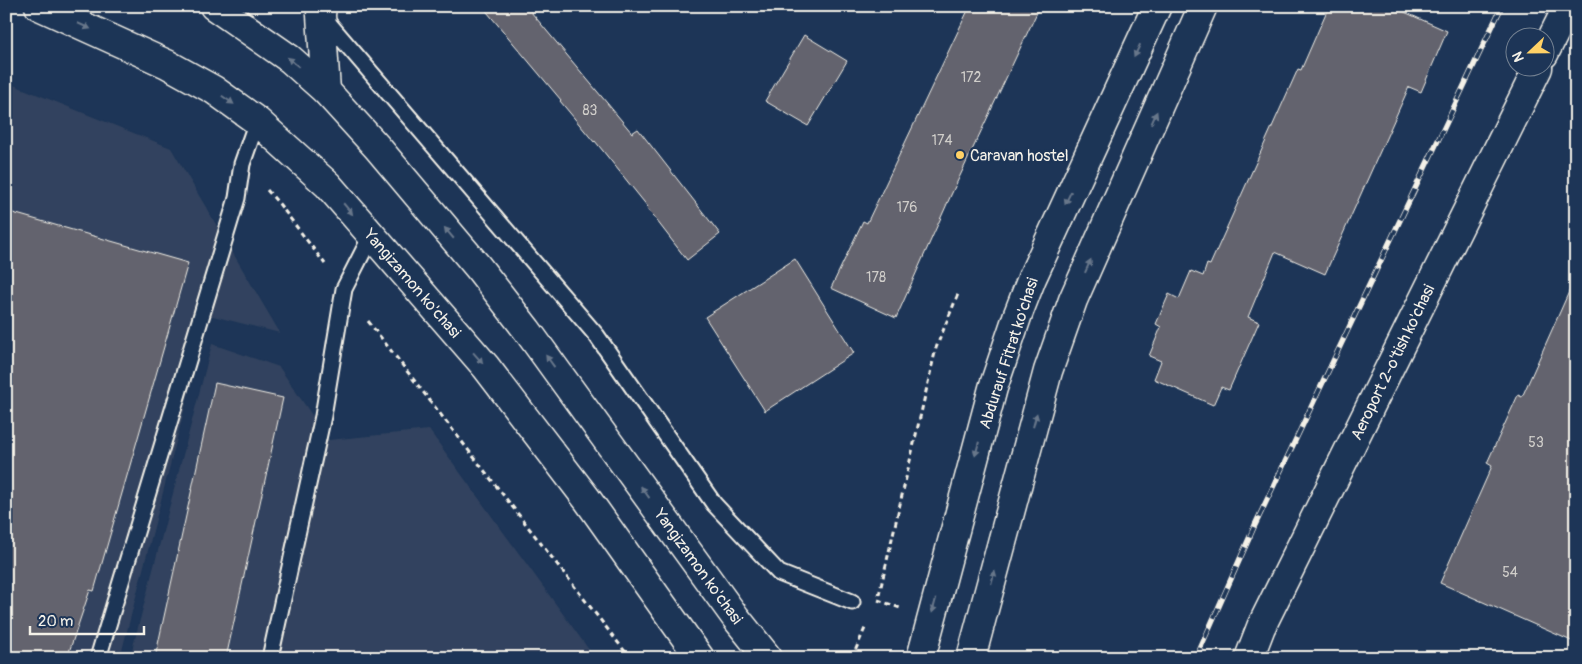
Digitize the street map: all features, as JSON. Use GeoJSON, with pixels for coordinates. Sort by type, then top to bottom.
{"type":"FeatureCollection","features":[{"type":"Feature","properties":{"kind":"main road","name":"Yangizamon ko'chasi"},"geometry":{"type":"LineString","coordinates":[[39,6],[168,64],[214,90],[257,121],[328,185],[486,367],[587,499],[700,658]]}},
{"type":"Feature","properties":{"kind":"main road","name":"Yangizamon ko'chasi"},"geometry":{"type":"LineString","coordinates":[[214,6],[290,59],[326,91],[383,155],[478,267],[527,330],[736,618],[768,658]]}},
{"type":"Feature","properties":{"kind":"main road","name":"Abdurauf Fitrat ko'chasi"},"geometry":{"type":"LineString","coordinates":[[921,658],[993,388],[1018,314],[1032,278],[1157,6]]}},
{"type":"Feature","properties":{"kind":"main road"},"geometry":{"type":"LineString","coordinates":[[971,658],[1048,371],[1060,335],[1073,300],[1203,6]]}},
{"type":"Feature","properties":{"kind":"main road"},"geometry":{"type":"LineString","coordinates":[[1554,34],[1570,6]]}},
{"type":"Feature","properties":{"kind":"main road"},"geometry":{"type":"LineString","coordinates":[[322,11],[326,91]]}},
{"type":"Feature","properties":{"kind":"main road","name":"Aeroport 2-o'tish ko'chasi"},"geometry":{"type":"LineString","coordinates":[[1249,658],[1261,627],[1533,78]]}},
{"type":"Feature","properties":{"kind":"lane"},"geometry":{"type":"LineString","coordinates":[[322,11],[597,336],[714,504],[779,573],[852,602]]}},
{"type":"Feature","properties":{"kind":"lane"},"geometry":{"type":"LineString","coordinates":[[98,658],[237,198],[242,164],[257,121]]}},
{"type":"Feature","properties":{"kind":"lane"},"geometry":{"type":"LineString","coordinates":[[270,658],[324,416],[344,289],[371,236]]}},
{"type":"Feature","properties":{"kind":"path"},"geometry":{"type":"LineString","coordinates":[[242,164],[280,205],[630,658]]}},
{"type":"Feature","properties":{"kind":"path"},"geometry":{"type":"LineString","coordinates":[[874,608],[878,600],[936,348],[958,294]]}},
{"type":"Feature","properties":{"kind":"path"},"geometry":{"type":"LineString","coordinates":[[852,658],[867,625]]}},
{"type":"Feature","properties":{"kind":"shaded area"},"geometry":{"type":"Polygon","coordinates":[[[6,82],[171,148],[280,333],[209,315],[120,658],[6,658],[6,82]]]}},
{"type":"Feature","properties":{"kind":"shaded area"},"geometry":{"type":"Polygon","coordinates":[[[212,344],[279,367],[329,440],[429,430],[595,658],[130,658],[212,344]]]}},
{"type":"Feature","properties":{"kind":"building"},"geometry":{"type":"Polygon","coordinates":[[[482,6],[526,6],[632,133],[638,129],[720,234],[687,260],[648,207],[595,141],[482,6]]]}},
{"type":"Feature","properties":{"kind":"building"},"geometry":{"type":"Polygon","coordinates":[[[970,6],[1040,6],[951,195],[896,318],[831,288],[863,221],[867,223],[970,6]]]}},
{"type":"Feature","properties":{"kind":"building"},"geometry":{"type":"Polygon","coordinates":[[[1329,6],[1391,6],[1447,31],[1421,92],[1409,87],[1325,274],[1275,252],[1248,317],[1259,322],[1229,390],[1221,387],[1213,405],[1154,379],[1161,361],[1149,356],[1161,327],[1156,324],[1169,294],[1179,299],[1191,271],[1203,276],[1207,264],[1210,265],[1298,69],[1301,70],[1329,6]]]}},
{"type":"Feature","properties":{"kind":"building"},"geometry":{"type":"Polygon","coordinates":[[[804,35],[847,61],[808,126],[765,101],[804,35]]]}},
{"type":"Feature","properties":{"kind":"building"},"geometry":{"type":"Polygon","coordinates":[[[6,211],[188,263],[94,591],[90,590],[67,658],[6,658],[6,211]]]}},
{"type":"Feature","properties":{"kind":"building"},"geometry":{"type":"Polygon","coordinates":[[[795,259],[854,353],[765,411],[705,317],[795,259]]]}},
{"type":"Feature","properties":{"kind":"building"},"geometry":{"type":"Polygon","coordinates":[[[1576,276],[1576,643],[1440,583],[1492,466],[1487,463],[1518,395],[1522,397],[1576,276]]]}},
{"type":"Feature","properties":{"kind":"building"},"geometry":{"type":"Polygon","coordinates":[[[215,383],[283,398],[226,658],[155,658],[215,383]]]}},
{"type":"Feature","properties":{"kind":"railway"},"geometry":{"type":"LineString","coordinates":[[1196,658],[1255,525],[1502,6]]}},
{"type":"Feature","properties":{"kind":"place","name":"Caravan hostel"},"geometry":{"type":"Point","coordinates":[960,155]}}]}
